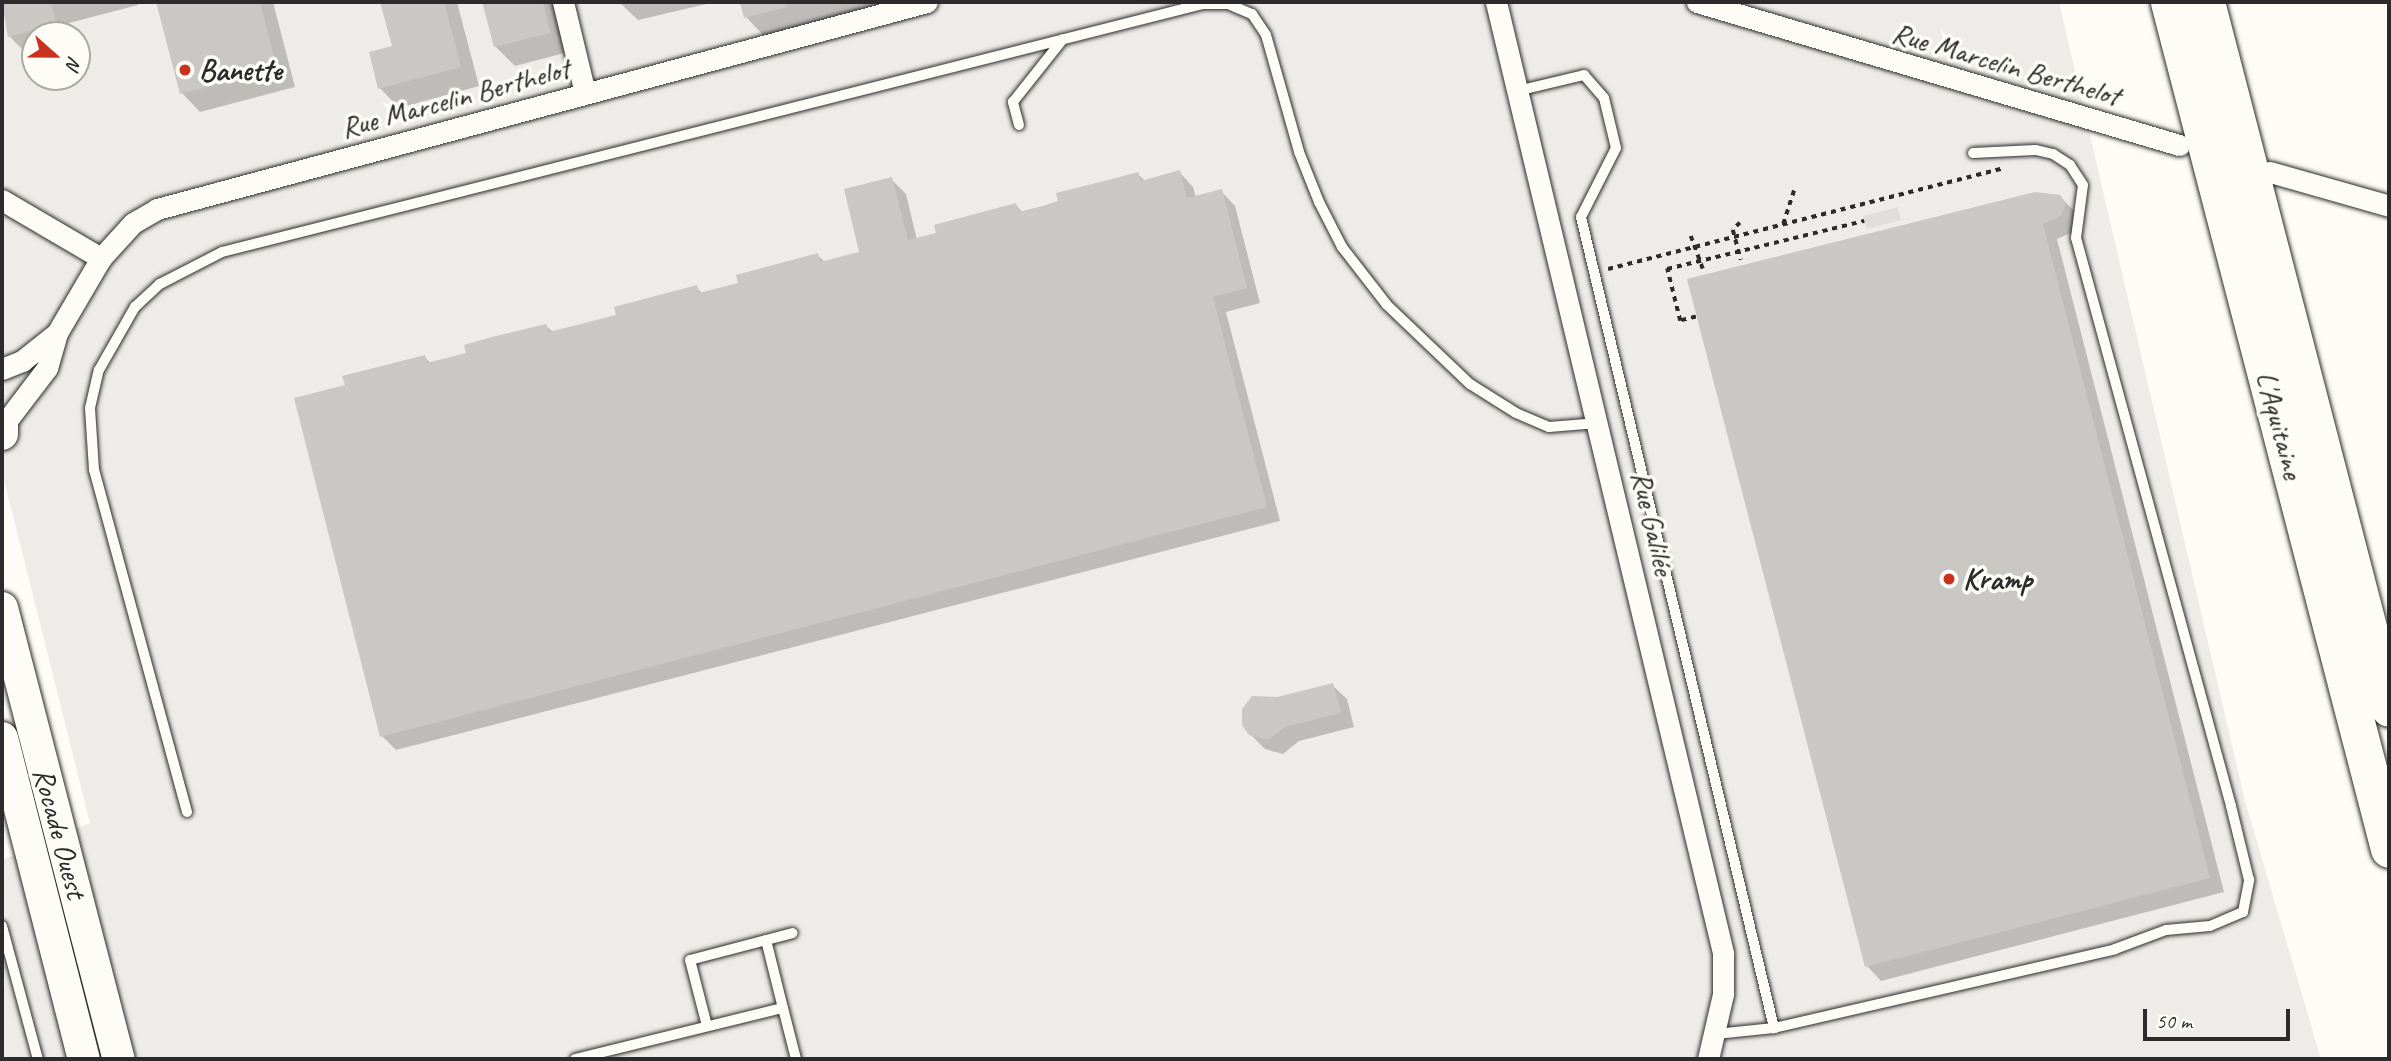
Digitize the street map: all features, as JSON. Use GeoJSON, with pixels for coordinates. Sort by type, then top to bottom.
{"type":"FeatureCollection","features":[{"type":"Feature","properties":{"kind":"highway","name":"L'Aquitaine"},"geometry":{"type":"LineString","coordinates":[[2169,2],[2389,849]]}},
{"type":"Feature","properties":{"kind":"highway","name":"L'Aquitaine"},"geometry":{"type":"LineString","coordinates":[[2206,2],[2389,708]]}},
{"type":"Feature","properties":{"kind":"main road"},"geometry":{"type":"LineString","coordinates":[[2,426],[2,435]]}},
{"type":"Feature","properties":{"kind":"main road","name":"Rocade Ouest"},"geometry":{"type":"LineString","coordinates":[[2,608],[118,1059]]}},
{"type":"Feature","properties":{"kind":"main road"},"geometry":{"type":"LineString","coordinates":[[2,738],[84,1059]]}},
{"type":"Feature","properties":{"kind":"street"},"geometry":{"type":"LineString","coordinates":[[563,2],[585,93]]}},
{"type":"Feature","properties":{"kind":"street","name":"Rue Marcelin Berthelot"},"geometry":{"type":"LineString","coordinates":[[2,426],[47,368],[57,333],[101,258],[133,223],[158,209],[926,2]]}},
{"type":"Feature","properties":{"kind":"street","name":"Rue Galilée"},"geometry":{"type":"LineString","coordinates":[[1496,2],[1723,953],[1716,1034],[1708,1059]]}},
{"type":"Feature","properties":{"kind":"street","name":"Rue Marcelin Berthelot"},"geometry":{"type":"LineString","coordinates":[[1697,2],[2179,145]]}},
{"type":"Feature","properties":{"kind":"street"},"geometry":{"type":"LineString","coordinates":[[2270,172],[2389,206]]}},
{"type":"Feature","properties":{"kind":"street"},"geometry":{"type":"LineString","coordinates":[[2,200],[101,258]]}},
{"type":"Feature","properties":{"kind":"street","name":"Rue Marcelin Berthelot"},"geometry":{"type":"LineString","coordinates":[[2,369],[22,361],[57,333]]}},
{"type":"Feature","properties":{"kind":"lane"},"geometry":{"type":"LineString","coordinates":[[187,812],[94,470],[90,408],[99,370],[135,307],[160,284],[222,252],[1203,4],[1228,4],[1252,14],[1266,35],[1299,152],[1319,202],[1342,247],[1387,305],[1470,384],[1516,413],[1549,427],[1598,423]]}},
{"type":"Feature","properties":{"kind":"lane"},"geometry":{"type":"LineString","coordinates":[[1019,125],[1013,102],[1063,39]]}},
{"type":"Feature","properties":{"kind":"lane"},"geometry":{"type":"LineString","coordinates":[[1517,91],[1584,75],[1604,97],[1616,148],[1581,217],[1774,1028]]}},
{"type":"Feature","properties":{"kind":"lane"},"geometry":{"type":"LineString","coordinates":[[1716,1034],[1774,1028],[2115,949],[2166,930],[2210,926],[2242,912],[2249,880],[2231,806],[2076,237],[2082,185],[2070,165],[2053,154],[2035,150],[1973,153]]}},
{"type":"Feature","properties":{"kind":"lane"},"geometry":{"type":"LineString","coordinates":[[2,926],[38,1059]]}},
{"type":"Feature","properties":{"kind":"lane"},"geometry":{"type":"LineString","coordinates":[[707,1026],[690,960],[793,933]]}},
{"type":"Feature","properties":{"kind":"lane"},"geometry":{"type":"LineString","coordinates":[[766,940],[796,1059]]}},
{"type":"Feature","properties":{"kind":"lane"},"geometry":{"type":"LineString","coordinates":[[575,1059],[783,1008]]}},
{"type":"Feature","properties":{"kind":"path"},"geometry":{"type":"LineString","coordinates":[[1594,273],[2013,166]]}},
{"type":"Feature","properties":{"kind":"path"},"geometry":{"type":"LineString","coordinates":[[1783,225],[1795,187]]}},
{"type":"Feature","properties":{"kind":"path"},"geometry":{"type":"LineString","coordinates":[[1696,317],[1680,321],[1667,270],[1864,221]]}},
{"type":"Feature","properties":{"kind":"path"},"geometry":{"type":"LineString","coordinates":[[1740,223],[1733,230],[1741,260]]}},
{"type":"Feature","properties":{"kind":"path"},"geometry":{"type":"LineString","coordinates":[[1691,236],[1703,269]]}},
{"type":"Feature","properties":{"kind":"shaded area"},"geometry":{"type":"Polygon","coordinates":[[[2,2],[2059,2],[2245,801],[2321,1059],[2,1059],[2,860],[90,823],[2,472],[2,2]]]}},
{"type":"Feature","properties":{"kind":"shaded area"},"geometry":{"type":"Polygon","coordinates":[[[1898,207],[1901,220],[1867,229],[1863,216],[1898,207]]]}},
{"type":"Feature","properties":{"kind":"building"},"geometry":{"type":"Polygon","coordinates":[[[2,2],[51,2],[55,21],[21,21],[21,33],[8,37],[2,2]]]}},
{"type":"Feature","properties":{"kind":"building"},"geometry":{"type":"Polygon","coordinates":[[[156,2],[260,2],[277,69],[180,94],[156,2]]]}},
{"type":"Feature","properties":{"kind":"building"},"geometry":{"type":"Polygon","coordinates":[[[380,2],[444,2],[461,67],[378,89],[369,52],[392,46],[380,2]]]}},
{"type":"Feature","properties":{"kind":"building"},"geometry":{"type":"Polygon","coordinates":[[[482,2],[543,2],[550,33],[494,47],[482,2]]]}},
{"type":"Feature","properties":{"kind":"building"},"geometry":{"type":"Polygon","coordinates":[[[740,2],[787,2],[787,7],[744,18],[740,2]]]}},
{"type":"Feature","properties":{"kind":"building"},"geometry":{"type":"Polygon","coordinates":[[[1180,170],[1187,198],[1222,189],[1247,288],[1213,297],[1267,507],[380,737],[294,398],[345,385],[342,376],[425,355],[427,363],[466,353],[464,345],[492,337],[546,324],[549,332],[616,315],[614,307],[697,285],[699,293],[738,283],[736,275],[818,253],[820,262],[859,252],[844,189],[892,177],[908,240],[936,233],[934,225],[1016,203],[1019,212],[1058,202],[1056,193],[1138,172],[1141,181],[1180,170]]]}},
{"type":"Feature","properties":{"kind":"building","name":"Kramp"},"geometry":{"type":"Polygon","coordinates":[[[2035,192],[2060,195],[2066,203],[2061,216],[2043,224],[2210,878],[1865,967],[1687,279],[2035,192]]]}},
{"type":"Feature","properties":{"kind":"building"},"geometry":{"type":"Polygon","coordinates":[[[1333,683],[1341,713],[1285,727],[1268,740],[1249,735],[1242,725],[1242,709],[1252,696],[1277,697],[1333,683]]]}},
{"type":"Feature","properties":{"kind":"place","name":"Banette"},"geometry":{"type":"Point","coordinates":[185,70]}},
{"type":"Feature","properties":{"kind":"place","name":"Kramp"},"geometry":{"type":"Point","coordinates":[1949,579]}}]}
